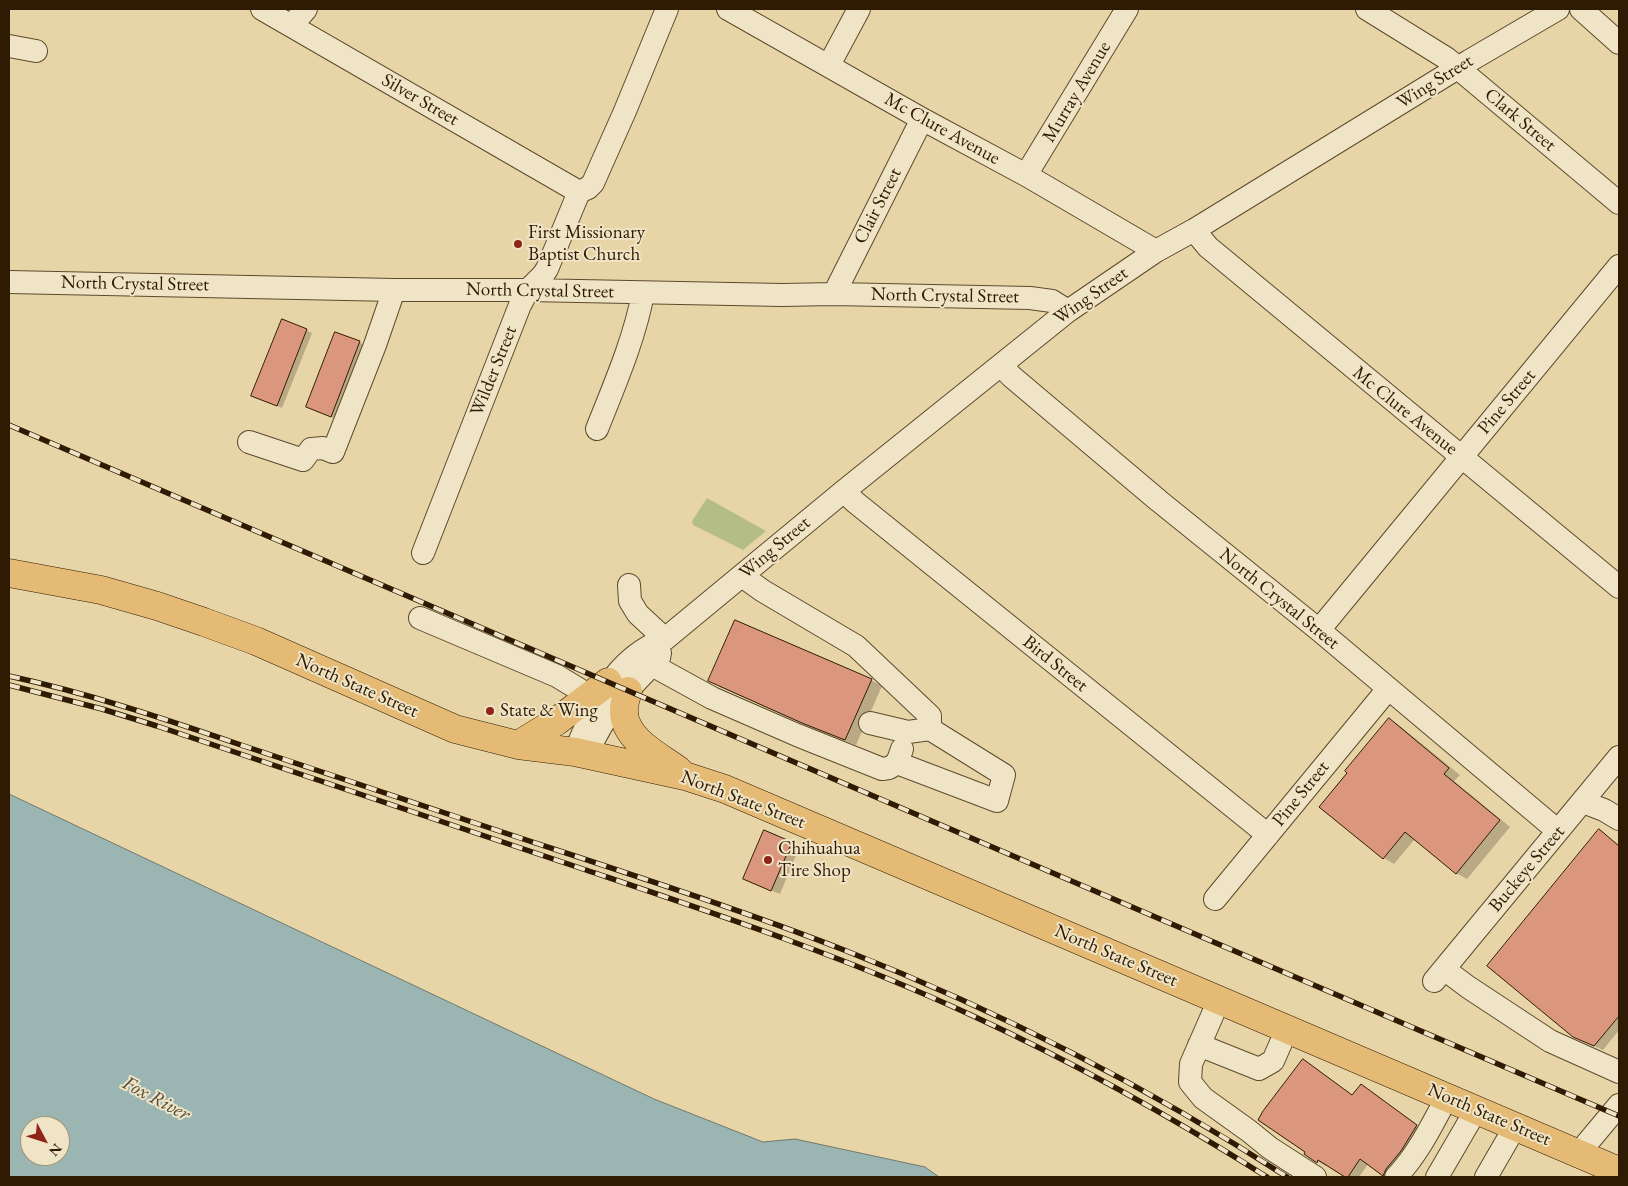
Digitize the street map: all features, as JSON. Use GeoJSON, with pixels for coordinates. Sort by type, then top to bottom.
{"type":"FeatureCollection","features":[{"type":"Feature","properties":{"kind":"main road","name":"North State Street"},"geometry":{"type":"LineString","coordinates":[[9,573],[101,590],[204,622],[256,641],[455,729],[518,745],[581,753],[685,776],[724,789],[1447,1097],[1578,1154],[1606,1171]]}},
{"type":"Feature","properties":{"kind":"main road"},"geometry":{"type":"LineString","coordinates":[[518,745],[609,690],[624,710],[625,719],[632,734],[642,744],[685,776]]}},
{"type":"Feature","properties":{"kind":"street","name":"Silver Street"},"geometry":{"type":"LineString","coordinates":[[262,9],[299,17],[579,192]]}},
{"type":"Feature","properties":{"kind":"street","name":"Wilder Street"},"geometry":{"type":"LineString","coordinates":[[423,553],[520,305],[528,290],[547,269],[579,192],[588,188],[596,178],[667,9]]}},
{"type":"Feature","properties":{"kind":"street","name":"Mc Clure Avenue"},"geometry":{"type":"LineString","coordinates":[[728,9],[922,119],[1026,175],[1156,251]]}},
{"type":"Feature","properties":{"kind":"street"},"geometry":{"type":"LineString","coordinates":[[829,65],[859,9]]}},
{"type":"Feature","properties":{"kind":"street","name":"Murray Avenue"},"geometry":{"type":"LineString","coordinates":[[1026,175],[1127,9]]}},
{"type":"Feature","properties":{"kind":"street","name":"Wing Street"},"geometry":{"type":"LineString","coordinates":[[581,753],[590,714],[648,645],[665,639],[953,402],[1068,311],[1156,251],[1194,230],[1558,9]]}},
{"type":"Feature","properties":{"kind":"street"},"geometry":{"type":"LineString","coordinates":[[1581,9],[1619,43]]}},
{"type":"Feature","properties":{"kind":"street","name":"Clark Street"},"geometry":{"type":"LineString","coordinates":[[1379,12],[1446,58],[1619,203]]}},
{"type":"Feature","properties":{"kind":"street"},"geometry":{"type":"LineString","coordinates":[[9,46],[36,51]]}},
{"type":"Feature","properties":{"kind":"street","name":"Clair Street"},"geometry":{"type":"LineString","coordinates":[[834,294],[922,119]]}},
{"type":"Feature","properties":{"kind":"street","name":"Mc Clure Avenue"},"geometry":{"type":"LineString","coordinates":[[1194,230],[1208,247],[1619,588]]}},
{"type":"Feature","properties":{"kind":"street","name":"Pine Street"},"geometry":{"type":"LineString","coordinates":[[1319,630],[1619,266]]}},
{"type":"Feature","properties":{"kind":"street","name":"North Crystal Street"},"geometry":{"type":"LineString","coordinates":[[9,282],[394,290],[528,290],[1030,298],[1052,301],[1068,311]]}},
{"type":"Feature","properties":{"kind":"street"},"geometry":{"type":"LineString","coordinates":[[248,442],[303,460],[312,450],[322,448],[333,452],[375,345],[394,290]]}},
{"type":"Feature","properties":{"kind":"street"},"geometry":{"type":"LineString","coordinates":[[597,429],[621,367],[643,293]]}},
{"type":"Feature","properties":{"kind":"street","name":"North Crystal Street"},"geometry":{"type":"LineString","coordinates":[[1002,365],[1011,376],[1159,501],[1319,630],[1558,831]]}},
{"type":"Feature","properties":{"kind":"street","name":"Bird Street"},"geometry":{"type":"LineString","coordinates":[[844,491],[1268,835]]}},
{"type":"Feature","properties":{"kind":"street"},"geometry":{"type":"LineString","coordinates":[[652,665],[712,698],[844,755],[882,769],[889,768],[897,763],[930,716],[856,646],[763,591],[742,576]]}},
{"type":"Feature","properties":{"kind":"street"},"geometry":{"type":"LineString","coordinates":[[629,585],[630,601],[638,614],[665,639]]}},
{"type":"Feature","properties":{"kind":"street"},"geometry":{"type":"LineString","coordinates":[[420,618],[557,676],[609,690]]}},
{"type":"Feature","properties":{"kind":"street","name":"Wing Street"},"geometry":{"type":"LineString","coordinates":[[609,690],[652,665],[659,658],[665,639]]}},
{"type":"Feature","properties":{"kind":"street","name":"Pine Street"},"geometry":{"type":"LineString","coordinates":[[1215,899],[1388,689]]}},
{"type":"Feature","properties":{"kind":"street"},"geometry":{"type":"LineString","coordinates":[[870,723],[919,730],[1004,775],[997,802],[897,763]]}},
{"type":"Feature","properties":{"kind":"street","name":"Buckeye Street"},"geometry":{"type":"LineString","coordinates":[[1619,757],[1439,975],[1468,987],[1550,1041],[1619,1072]]}},
{"type":"Feature","properties":{"kind":"street"},"geometry":{"type":"LineString","coordinates":[[1583,802],[1604,810],[1619,819]]}},
{"type":"Feature","properties":{"kind":"street"},"geometry":{"type":"LineString","coordinates":[[1219,1000],[1191,1064],[1190,1082],[1203,1098],[1270,1148],[1315,1177]]}},
{"type":"Feature","properties":{"kind":"street"},"geometry":{"type":"LineString","coordinates":[[1199,1045],[1259,1069],[1273,1061],[1288,1029]]}},
{"type":"Feature","properties":{"kind":"street"},"geometry":{"type":"LineString","coordinates":[[1396,1177],[1428,1134],[1447,1097]]}},
{"type":"Feature","properties":{"kind":"street"},"geometry":{"type":"LineString","coordinates":[[1578,1154],[1619,1105]]}},
{"type":"Feature","properties":{"kind":"street"},"geometry":{"type":"LineString","coordinates":[[1437,1177],[1476,1110]]}},
{"type":"Feature","properties":{"kind":"street"},"geometry":{"type":"LineString","coordinates":[[1486,1177],[1515,1127]]}},
{"type":"Feature","properties":{"kind":"green space"},"geometry":{"type":"Polygon","coordinates":[[[707,498],[766,531],[743,550],[693,525],[692,521],[707,498]]]}},
{"type":"Feature","properties":{"kind":"water","name":"Fox River"},"geometry":{"type":"Polygon","coordinates":[[[9,794],[654,1099],[763,1142],[795,1139],[925,1167],[939,1177],[9,1177],[9,794]]]}},
{"type":"Feature","properties":{"kind":"building"},"geometry":{"type":"Polygon","coordinates":[[[282,319],[307,329],[277,406],[251,396],[282,319]]]}},
{"type":"Feature","properties":{"kind":"building"},"geometry":{"type":"Polygon","coordinates":[[[335,332],[360,341],[331,417],[306,407],[335,332]]]}},
{"type":"Feature","properties":{"kind":"building"},"geometry":{"type":"Polygon","coordinates":[[[735,620],[872,679],[845,740],[708,681],[735,620]]]}},
{"type":"Feature","properties":{"kind":"building"},"geometry":{"type":"Polygon","coordinates":[[[1389,718],[1449,768],[1444,774],[1500,820],[1456,874],[1405,832],[1383,859],[1319,807],[1347,773],[1345,771],[1389,718]]]}},
{"type":"Feature","properties":{"kind":"building"},"geometry":{"type":"Polygon","coordinates":[[[1599,829],[1619,846],[1619,1016],[1594,1046],[1573,1037],[1487,966],[1599,829]]]}},
{"type":"Feature","properties":{"kind":"building","name":"Chihuahua Tire Shop"},"geometry":{"type":"Polygon","coordinates":[[[764,830],[792,842],[771,891],[743,879],[764,830]]]}},
{"type":"Feature","properties":{"kind":"building"},"geometry":{"type":"Polygon","coordinates":[[[1303,1059],[1352,1095],[1361,1084],[1417,1125],[1383,1176],[1360,1159],[1348,1177],[1345,1177],[1318,1160],[1317,1163],[1304,1154],[1305,1152],[1258,1120],[1303,1059]]]}},
{"type":"Feature","properties":{"kind":"railway"},"geometry":{"type":"LineString","coordinates":[[9,425],[1619,1116]]}},
{"type":"Feature","properties":{"kind":"railway"},"geometry":{"type":"LineString","coordinates":[[9,676],[97,698],[184,726],[698,897],[844,950],[959,999],[1072,1053],[1181,1112],[1287,1177]]}},
{"type":"Feature","properties":{"kind":"railway"},"geometry":{"type":"LineString","coordinates":[[9,685],[102,709],[157,726],[683,903],[829,955],[924,994],[1047,1052],[1195,1133],[1267,1177]]}},
{"type":"Feature","properties":{"kind":"place","name":"First Missionary Baptist Church"},"geometry":{"type":"Point","coordinates":[518,244]}},
{"type":"Feature","properties":{"kind":"place","name":"State & Wing"},"geometry":{"type":"Point","coordinates":[490,711]}},
{"type":"Feature","properties":{"kind":"place","name":"Chihuahua Tire Shop"},"geometry":{"type":"Point","coordinates":[768,860]}}]}
